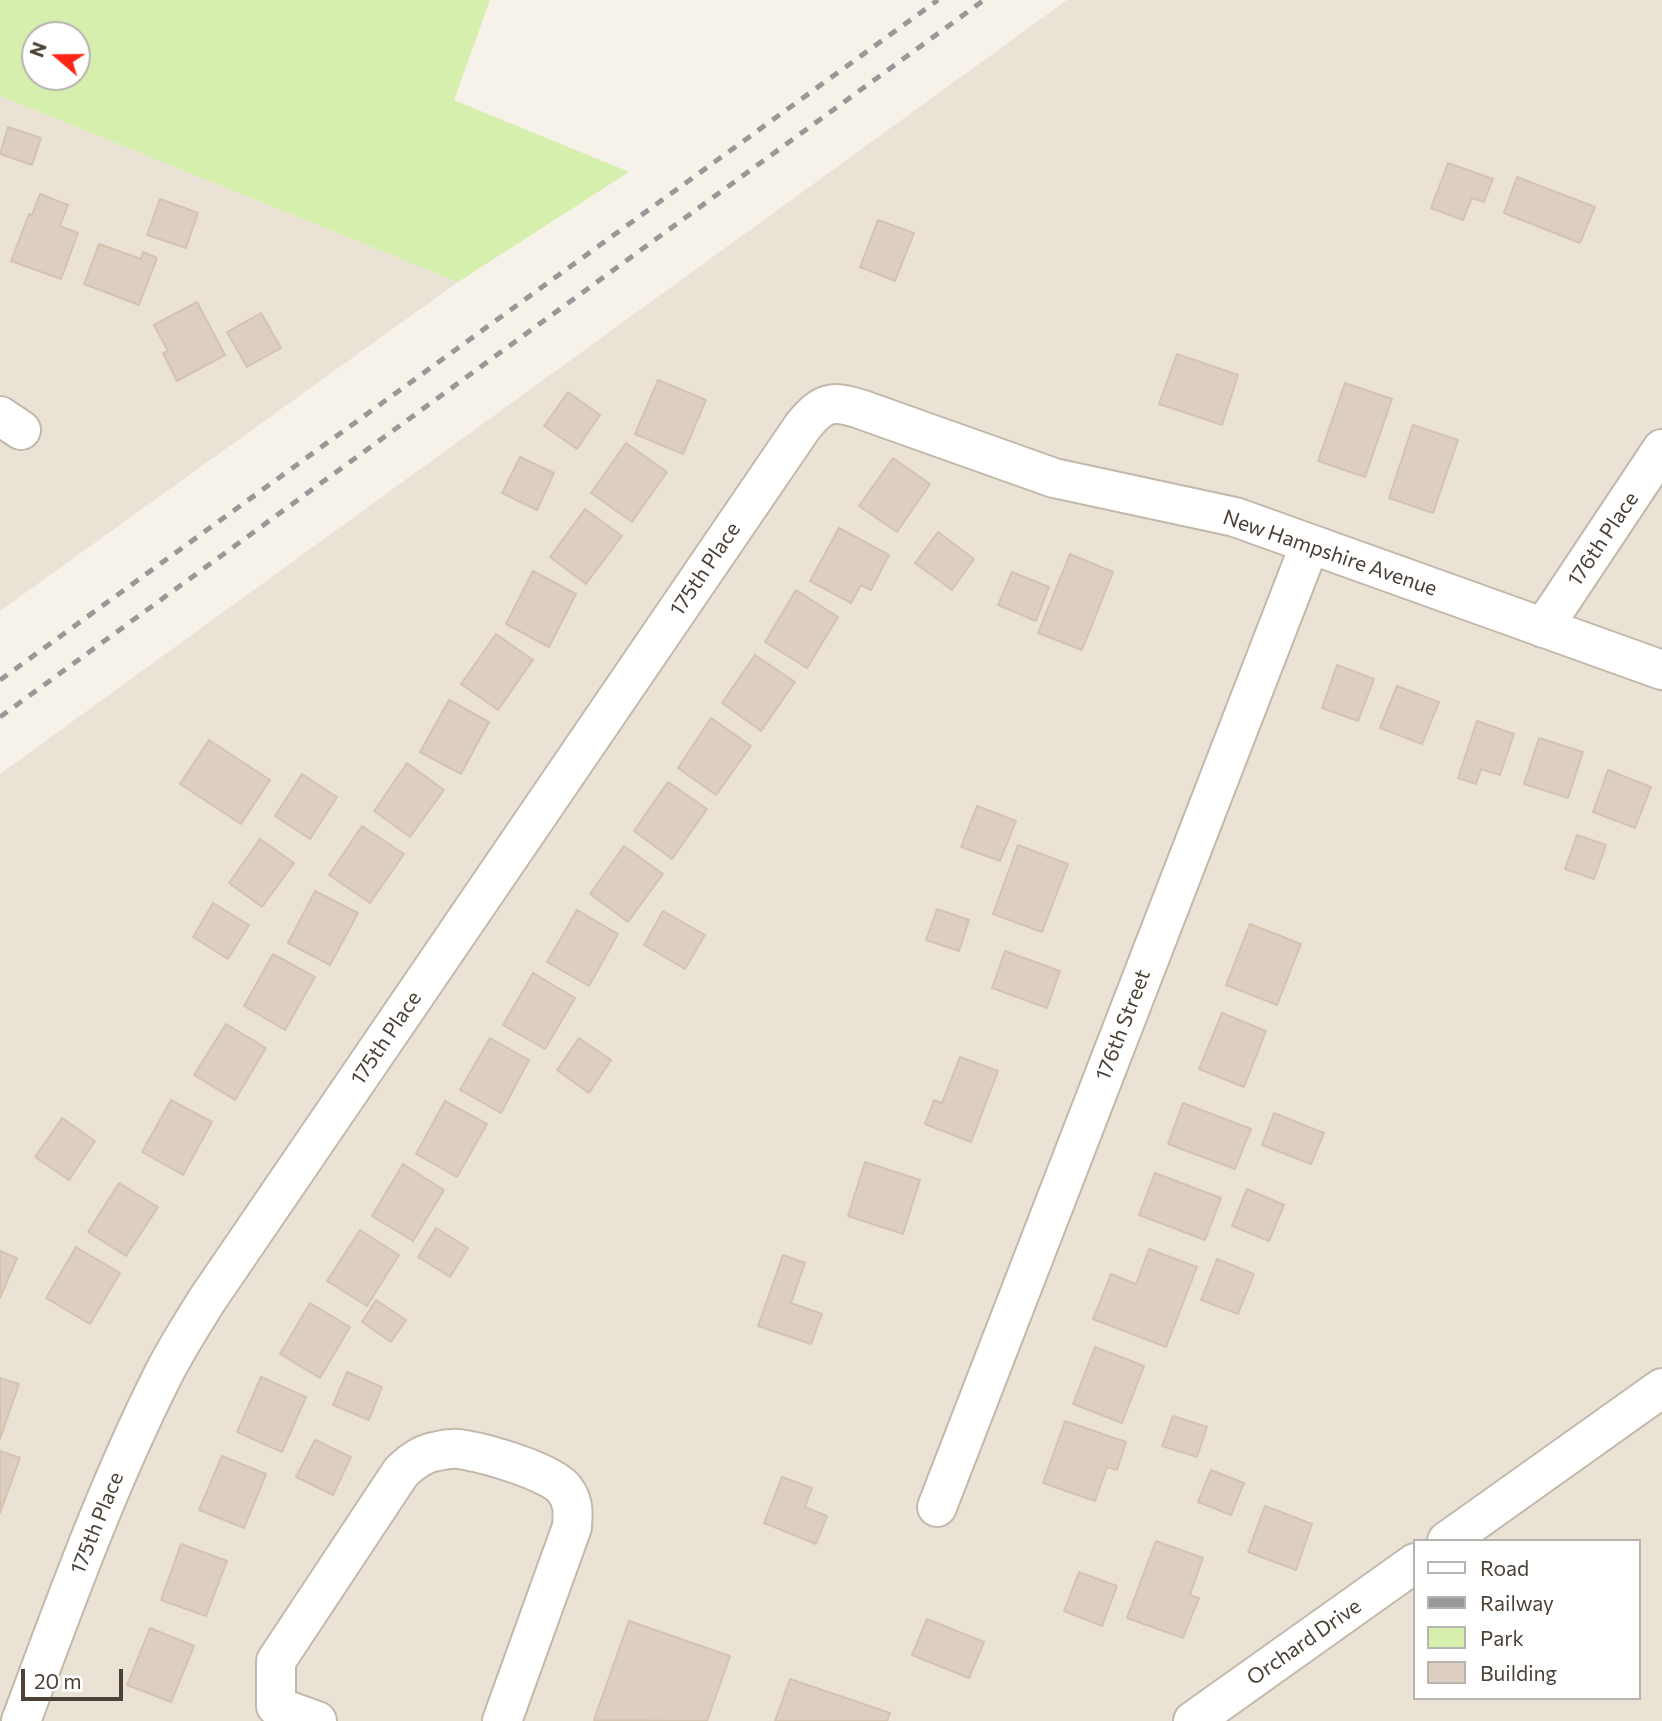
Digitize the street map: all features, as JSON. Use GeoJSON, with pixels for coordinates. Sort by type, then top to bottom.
{"type":"FeatureCollection","features":[{"type":"Feature","properties":{"kind":"street","name":"New Hampshire Avenue"},"geometry":{"type":"LineString","coordinates":[[833,403],[860,409],[1054,478],[1235,517],[1662,670]]}},
{"type":"Feature","properties":{"kind":"street","name":"175th Place"},"geometry":{"type":"LineString","coordinates":[[21,1721],[92,1531],[128,1449],[162,1376],[206,1300],[803,426],[814,413],[833,403]]}},
{"type":"Feature","properties":{"kind":"street","name":"176th Place"},"geometry":{"type":"LineString","coordinates":[[1543,628],[1662,449]]}},
{"type":"Feature","properties":{"kind":"street","name":"176th Street"},"geometry":{"type":"LineString","coordinates":[[937,1507],[1310,544]]}},
{"type":"Feature","properties":{"kind":"street"},"geometry":{"type":"LineString","coordinates":[[1450,1539],[1662,1388]]}},
{"type":"Feature","properties":{"kind":"street"},"geometry":{"type":"LineString","coordinates":[[317,1721],[276,1706],[276,1661],[401,1472],[419,1457],[450,1449],[464,1449],[544,1474],[557,1481],[574,1508],[572,1527],[502,1721]]}},
{"type":"Feature","properties":{"kind":"street","name":"Orchard Drive"},"geometry":{"type":"LineString","coordinates":[[1193,1721],[1414,1564]]}},
{"type":"Feature","properties":{"kind":"shaded area"},"geometry":{"type":"Polygon","coordinates":[[[1067,0],[1662,0],[1662,1721],[0,1721],[0,774],[1067,0]]]}},
{"type":"Feature","properties":{"kind":"shaded area"},"geometry":{"type":"Polygon","coordinates":[[[0,96],[458,282],[0,611],[0,96]]]}},
{"type":"Feature","properties":{"kind":"green space"},"geometry":{"type":"Polygon","coordinates":[[[0,0],[490,0],[454,100],[629,172],[458,282],[0,96],[0,0]]]}},
{"type":"Feature","properties":{"kind":"building"},"geometry":{"type":"Polygon","coordinates":[[[8,127],[41,138],[32,165],[0,154],[8,127]]]}},
{"type":"Feature","properties":{"kind":"building"},"geometry":{"type":"Polygon","coordinates":[[[1448,163],[1493,179],[1484,202],[1472,198],[1463,220],[1431,208],[1448,163]]]}},
{"type":"Feature","properties":{"kind":"building"},"geometry":{"type":"Polygon","coordinates":[[[1517,177],[1595,207],[1580,243],[1504,213],[1517,177]]]}},
{"type":"Feature","properties":{"kind":"building"},"geometry":{"type":"Polygon","coordinates":[[[40,194],[68,205],[60,226],[78,233],[61,279],[11,261],[29,214],[32,215],[40,194]]]}},
{"type":"Feature","properties":{"kind":"building"},"geometry":{"type":"Polygon","coordinates":[[[160,199],[198,213],[186,248],[147,235],[160,199]]]}},
{"type":"Feature","properties":{"kind":"building"},"geometry":{"type":"Polygon","coordinates":[[[878,220],[914,233],[895,281],[860,267],[878,220]]]}},
{"type":"Feature","properties":{"kind":"building"},"geometry":{"type":"Polygon","coordinates":[[[99,244],[141,259],[143,252],[157,258],[139,305],[84,284],[99,244]]]}},
{"type":"Feature","properties":{"kind":"building"},"geometry":{"type":"Polygon","coordinates":[[[197,302],[225,355],[177,381],[163,353],[168,351],[154,325],[197,302]]]}},
{"type":"Feature","properties":{"kind":"building"},"geometry":{"type":"Polygon","coordinates":[[[261,313],[281,348],[247,367],[227,332],[261,313]]]}},
{"type":"Feature","properties":{"kind":"building"},"geometry":{"type":"Polygon","coordinates":[[[1177,354],[1238,375],[1222,425],[1159,404],[1177,354]]]}},
{"type":"Feature","properties":{"kind":"building"},"geometry":{"type":"Polygon","coordinates":[[[658,380],[706,400],[683,454],[635,434],[658,380]]]}},
{"type":"Feature","properties":{"kind":"building"},"geometry":{"type":"Polygon","coordinates":[[[1345,383],[1392,399],[1365,477],[1318,461],[1345,383]]]}},
{"type":"Feature","properties":{"kind":"building"},"geometry":{"type":"Polygon","coordinates":[[[568,392],[600,415],[577,449],[544,426],[568,392]]]}},
{"type":"Feature","properties":{"kind":"building"},"geometry":{"type":"Polygon","coordinates":[[[1413,425],[1458,440],[1433,513],[1389,498],[1413,425]]]}},
{"type":"Feature","properties":{"kind":"building"},"geometry":{"type":"Polygon","coordinates":[[[626,443],[667,472],[632,522],[591,493],[626,443]]]}},
{"type":"Feature","properties":{"kind":"building"},"geometry":{"type":"Polygon","coordinates":[[[520,457],[554,473],[537,510],[502,493],[520,457]]]}},
{"type":"Feature","properties":{"kind":"building"},"geometry":{"type":"Polygon","coordinates":[[[893,458],[930,484],[897,532],[859,506],[893,458]]]}},
{"type":"Feature","properties":{"kind":"building"},"geometry":{"type":"Polygon","coordinates":[[[585,509],[622,536],[586,584],[550,557],[585,509]]]}},
{"type":"Feature","properties":{"kind":"building"},"geometry":{"type":"Polygon","coordinates":[[[839,528],[889,555],[871,590],[861,585],[851,603],[810,581],[839,528]]]}},
{"type":"Feature","properties":{"kind":"building"},"geometry":{"type":"Polygon","coordinates":[[[938,532],[974,559],[952,590],[915,563],[938,532]]]}},
{"type":"Feature","properties":{"kind":"building"},"geometry":{"type":"Polygon","coordinates":[[[1070,554],[1113,572],[1082,650],[1038,633],[1070,554]]]}},
{"type":"Feature","properties":{"kind":"building"},"geometry":{"type":"Polygon","coordinates":[[[533,571],[576,594],[549,647],[506,624],[533,571]]]}},
{"type":"Feature","properties":{"kind":"building"},"geometry":{"type":"Polygon","coordinates":[[[1012,572],[1049,587],[1036,621],[998,605],[1012,572]]]}},
{"type":"Feature","properties":{"kind":"building"},"geometry":{"type":"Polygon","coordinates":[[[796,590],[838,617],[807,668],[765,642],[796,590]]]}},
{"type":"Feature","properties":{"kind":"building"},"geometry":{"type":"Polygon","coordinates":[[[496,634],[533,660],[498,710],[461,684],[496,634]]]}},
{"type":"Feature","properties":{"kind":"building"},"geometry":{"type":"Polygon","coordinates":[[[755,655],[795,682],[761,731],[722,703],[755,655]]]}},
{"type":"Feature","properties":{"kind":"building"},"geometry":{"type":"Polygon","coordinates":[[[1337,665],[1374,679],[1358,721],[1322,708],[1337,665]]]}},
{"type":"Feature","properties":{"kind":"building"},"geometry":{"type":"Polygon","coordinates":[[[1397,686],[1439,702],[1422,744],[1380,728],[1397,686]]]}},
{"type":"Feature","properties":{"kind":"building"},"geometry":{"type":"Polygon","coordinates":[[[449,700],[489,722],[461,774],[420,752],[449,700]]]}},
{"type":"Feature","properties":{"kind":"building"},"geometry":{"type":"Polygon","coordinates":[[[711,718],[751,746],[716,795],[678,768],[711,718]]]}},
{"type":"Feature","properties":{"kind":"building"},"geometry":{"type":"Polygon","coordinates":[[[1477,721],[1514,734],[1500,775],[1481,769],[1476,784],[1458,778],[1477,721]]]}},
{"type":"Feature","properties":{"kind":"building"},"geometry":{"type":"Polygon","coordinates":[[[1539,738],[1583,752],[1568,798],[1524,784],[1539,738]]]}},
{"type":"Feature","properties":{"kind":"building"},"geometry":{"type":"Polygon","coordinates":[[[209,740],[270,780],[241,824],[180,784],[209,740]]]}},
{"type":"Feature","properties":{"kind":"building"},"geometry":{"type":"Polygon","coordinates":[[[407,763],[444,790],[410,837],[374,811],[407,763]]]}},
{"type":"Feature","properties":{"kind":"building"},"geometry":{"type":"Polygon","coordinates":[[[1608,770],[1651,787],[1635,828],[1593,812],[1608,770]]]}},
{"type":"Feature","properties":{"kind":"building"},"geometry":{"type":"Polygon","coordinates":[[[302,774],[337,797],[310,839],[275,816],[302,774]]]}},
{"type":"Feature","properties":{"kind":"building"},"geometry":{"type":"Polygon","coordinates":[[[668,782],[707,809],[672,859],[634,831],[668,782]]]}},
{"type":"Feature","properties":{"kind":"building"},"geometry":{"type":"Polygon","coordinates":[[[977,806],[1016,821],[1000,861],[961,847],[977,806]]]}},
{"type":"Feature","properties":{"kind":"building"},"geometry":{"type":"Polygon","coordinates":[[[362,826],[404,854],[370,903],[329,875],[362,826]]]}},
{"type":"Feature","properties":{"kind":"building"},"geometry":{"type":"Polygon","coordinates":[[[1577,835],[1606,845],[1594,879],[1565,869],[1577,835]]]}},
{"type":"Feature","properties":{"kind":"building"},"geometry":{"type":"Polygon","coordinates":[[[260,839],[294,863],[262,907],[229,883],[260,839]]]}},
{"type":"Feature","properties":{"kind":"building"},"geometry":{"type":"Polygon","coordinates":[[[1018,845],[1068,864],[1042,932],[993,914],[1018,845]]]}},
{"type":"Feature","properties":{"kind":"building"},"geometry":{"type":"Polygon","coordinates":[[[624,846],[663,874],[628,922],[590,894],[624,846]]]}},
{"type":"Feature","properties":{"kind":"building"},"geometry":{"type":"Polygon","coordinates":[[[315,891],[358,913],[330,965],[288,943],[315,891]]]}},
{"type":"Feature","properties":{"kind":"building"},"geometry":{"type":"Polygon","coordinates":[[[213,903],[249,925],[228,959],[193,937],[213,903]]]}},
{"type":"Feature","properties":{"kind":"building"},"geometry":{"type":"Polygon","coordinates":[[[937,909],[969,920],[959,951],[926,940],[937,909]]]}},
{"type":"Feature","properties":{"kind":"building"},"geometry":{"type":"Polygon","coordinates":[[[577,910],[618,934],[589,986],[547,962],[577,910]]]}},
{"type":"Feature","properties":{"kind":"building"},"geometry":{"type":"Polygon","coordinates":[[[663,911],[705,935],[685,969],[644,945],[663,911]]]}},
{"type":"Feature","properties":{"kind":"building"},"geometry":{"type":"Polygon","coordinates":[[[1250,924],[1301,944],[1277,1005],[1226,985],[1250,924]]]}},
{"type":"Feature","properties":{"kind":"building"},"geometry":{"type":"Polygon","coordinates":[[[1005,951],[1060,971],[1047,1008],[992,988],[1005,951]]]}},
{"type":"Feature","properties":{"kind":"building"},"geometry":{"type":"Polygon","coordinates":[[[273,954],[315,977],[285,1030],[244,1006],[273,954]]]}},
{"type":"Feature","properties":{"kind":"building"},"geometry":{"type":"Polygon","coordinates":[[[533,973],[575,998],[545,1049],[503,1025],[533,973]]]}},
{"type":"Feature","properties":{"kind":"building"},"geometry":{"type":"Polygon","coordinates":[[[1222,1013],[1266,1031],[1244,1087],[1199,1069],[1222,1013]]]}},
{"type":"Feature","properties":{"kind":"building"},"geometry":{"type":"Polygon","coordinates":[[[226,1024],[266,1048],[235,1100],[194,1075],[226,1024]]]}},
{"type":"Feature","properties":{"kind":"building"},"geometry":{"type":"Polygon","coordinates":[[[490,1038],[529,1060],[501,1113],[460,1090],[490,1038]]]}},
{"type":"Feature","properties":{"kind":"building"},"geometry":{"type":"Polygon","coordinates":[[[579,1038],[611,1060],[589,1093],[557,1070],[579,1038]]]}},
{"type":"Feature","properties":{"kind":"building"},"geometry":{"type":"Polygon","coordinates":[[[960,1057],[998,1071],[971,1142],[925,1124],[934,1100],[942,1103],[960,1057]]]}},
{"type":"Feature","properties":{"kind":"building"},"geometry":{"type":"Polygon","coordinates":[[[171,1100],[212,1122],[183,1175],[142,1152],[171,1100]]]}},
{"type":"Feature","properties":{"kind":"building"},"geometry":{"type":"Polygon","coordinates":[[[445,1101],[487,1124],[457,1177],[416,1154],[445,1101]]]}},
{"type":"Feature","properties":{"kind":"building"},"geometry":{"type":"Polygon","coordinates":[[[1183,1103],[1251,1129],[1235,1169],[1168,1144],[1183,1103]]]}},
{"type":"Feature","properties":{"kind":"building"},"geometry":{"type":"Polygon","coordinates":[[[1274,1113],[1324,1133],[1311,1164],[1262,1145],[1274,1113]]]}},
{"type":"Feature","properties":{"kind":"building"},"geometry":{"type":"Polygon","coordinates":[[[62,1118],[95,1141],[69,1180],[35,1157],[62,1118]]]}},
{"type":"Feature","properties":{"kind":"building"},"geometry":{"type":"Polygon","coordinates":[[[865,1162],[920,1180],[903,1234],[848,1216],[865,1162]]]}},
{"type":"Feature","properties":{"kind":"building"},"geometry":{"type":"Polygon","coordinates":[[[403,1164],[444,1190],[413,1241],[372,1216],[403,1164]]]}},
{"type":"Feature","properties":{"kind":"building"},"geometry":{"type":"Polygon","coordinates":[[[1155,1173],[1221,1198],[1205,1240],[1139,1215],[1155,1173]]]}},
{"type":"Feature","properties":{"kind":"building"},"geometry":{"type":"Polygon","coordinates":[[[119,1183],[158,1207],[126,1256],[88,1232],[119,1183]]]}},
{"type":"Feature","properties":{"kind":"building"},"geometry":{"type":"Polygon","coordinates":[[[1247,1189],[1284,1205],[1269,1241],[1232,1226],[1247,1189]]]}},
{"type":"Feature","properties":{"kind":"building"},"geometry":{"type":"Polygon","coordinates":[[[436,1228],[468,1248],[450,1277],[418,1257],[436,1228]]]}},
{"type":"Feature","properties":{"kind":"building"},"geometry":{"type":"Polygon","coordinates":[[[360,1230],[399,1255],[367,1306],[327,1281],[360,1230]]]}},
{"type":"Feature","properties":{"kind":"building"},"geometry":{"type":"Polygon","coordinates":[[[76,1247],[120,1273],[90,1324],[46,1298],[76,1247]]]}},
{"type":"Feature","properties":{"kind":"building"},"geometry":{"type":"Polygon","coordinates":[[[1149,1249],[1197,1267],[1166,1347],[1093,1319],[1111,1274],[1136,1284],[1149,1249]]]}},
{"type":"Feature","properties":{"kind":"building"},"geometry":{"type":"Polygon","coordinates":[[[0,1251],[17,1258],[0,1298],[0,1251]]]}},
{"type":"Feature","properties":{"kind":"building"},"geometry":{"type":"Polygon","coordinates":[[[783,1255],[805,1263],[791,1303],[822,1314],[811,1344],[758,1326],[783,1255]]]}},
{"type":"Feature","properties":{"kind":"building"},"geometry":{"type":"Polygon","coordinates":[[[1217,1259],[1254,1274],[1238,1314],[1201,1300],[1217,1259]]]}},
{"type":"Feature","properties":{"kind":"building"},"geometry":{"type":"Polygon","coordinates":[[[376,1300],[406,1320],[391,1342],[362,1322],[376,1300]]]}},
{"type":"Feature","properties":{"kind":"building"},"geometry":{"type":"Polygon","coordinates":[[[310,1303],[350,1327],[320,1378],[280,1354],[310,1303]]]}},
{"type":"Feature","properties":{"kind":"building"},"geometry":{"type":"Polygon","coordinates":[[[1095,1347],[1144,1366],[1122,1423],[1073,1404],[1095,1347]]]}},
{"type":"Feature","properties":{"kind":"building"},"geometry":{"type":"Polygon","coordinates":[[[347,1372],[382,1387],[369,1420],[333,1405],[347,1372]]]}},
{"type":"Feature","properties":{"kind":"building"},"geometry":{"type":"Polygon","coordinates":[[[261,1377],[306,1397],[282,1452],[237,1432],[261,1377]]]}},
{"type":"Feature","properties":{"kind":"building"},"geometry":{"type":"Polygon","coordinates":[[[0,1378],[19,1384],[0,1439],[0,1378]]]}},
{"type":"Feature","properties":{"kind":"building"},"geometry":{"type":"Polygon","coordinates":[[[1173,1416],[1207,1427],[1197,1457],[1162,1446],[1173,1416]]]}},
{"type":"Feature","properties":{"kind":"building"},"geometry":{"type":"Polygon","coordinates":[[[1065,1421],[1126,1442],[1117,1470],[1107,1467],[1095,1501],[1043,1483],[1065,1421]]]}},
{"type":"Feature","properties":{"kind":"building"},"geometry":{"type":"Polygon","coordinates":[[[315,1440],[351,1457],[333,1495],[296,1477],[315,1440]]]}},
{"type":"Feature","properties":{"kind":"building"},"geometry":{"type":"Polygon","coordinates":[[[0,1451],[20,1458],[0,1513],[0,1451]]]}},
{"type":"Feature","properties":{"kind":"building"},"geometry":{"type":"Polygon","coordinates":[[[222,1456],[266,1474],[244,1528],[199,1510],[222,1456]]]}},
{"type":"Feature","properties":{"kind":"building"},"geometry":{"type":"Polygon","coordinates":[[[1211,1470],[1244,1483],[1231,1515],[1198,1502],[1211,1470]]]}},
{"type":"Feature","properties":{"kind":"building"},"geometry":{"type":"Polygon","coordinates":[[[782,1477],[812,1488],[805,1507],[827,1516],[816,1544],[764,1523],[782,1477]]]}},
{"type":"Feature","properties":{"kind":"building"},"geometry":{"type":"Polygon","coordinates":[[[1265,1506],[1312,1524],[1296,1570],[1248,1552],[1265,1506]]]}},
{"type":"Feature","properties":{"kind":"building"},"geometry":{"type":"Polygon","coordinates":[[[1156,1541],[1203,1558],[1190,1595],[1199,1598],[1183,1638],[1127,1618],[1156,1541]]]}},
{"type":"Feature","properties":{"kind":"building"},"geometry":{"type":"Polygon","coordinates":[[[181,1544],[227,1561],[206,1616],[161,1600],[181,1544]]]}},
{"type":"Feature","properties":{"kind":"building"},"geometry":{"type":"Polygon","coordinates":[[[1079,1572],[1117,1586],[1102,1626],[1064,1611],[1079,1572]]]}},
{"type":"Feature","properties":{"kind":"building"},"geometry":{"type":"Polygon","coordinates":[[[927,1619],[984,1642],[969,1678],[912,1655],[927,1619]]]}},
{"type":"Feature","properties":{"kind":"building"},"geometry":{"type":"Polygon","coordinates":[[[629,1621],[730,1656],[707,1721],[594,1720],[629,1621]]]}},
{"type":"Feature","properties":{"kind":"building"},"geometry":{"type":"Polygon","coordinates":[[[150,1628],[194,1646],[171,1702],[127,1685],[150,1628]]]}},
{"type":"Feature","properties":{"kind":"building"},"geometry":{"type":"Polygon","coordinates":[[[790,1679],[890,1713],[887,1721],[775,1721],[790,1679]]]}},
{"type":"Feature","properties":{"kind":"railway"},"geometry":{"type":"LineString","coordinates":[[0,680],[938,0]]}},
{"type":"Feature","properties":{"kind":"railway"},"geometry":{"type":"LineString","coordinates":[[0,717],[984,0]]}}]}
